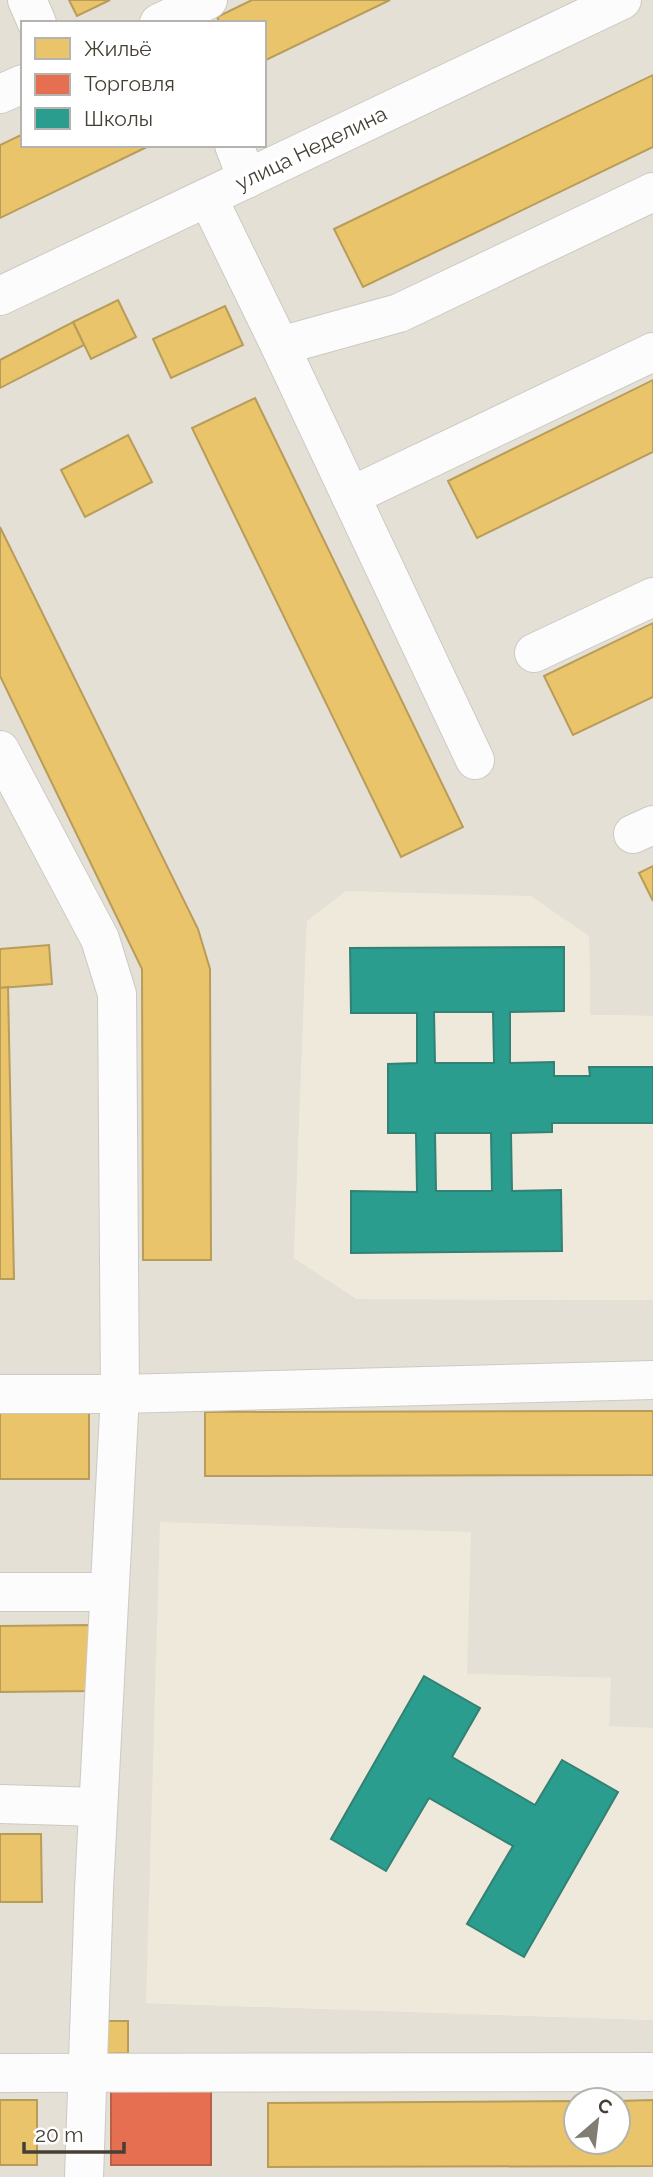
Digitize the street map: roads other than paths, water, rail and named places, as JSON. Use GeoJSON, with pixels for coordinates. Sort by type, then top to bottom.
{"type":"FeatureCollection","features":[{"type":"Feature","properties":{"kind":"street"},"geometry":{"type":"LineString","coordinates":[[27,0],[36,21]]}},
{"type":"Feature","properties":{"kind":"street","name":"улица Неделина"},"geometry":{"type":"LineString","coordinates":[[0,296],[208,198],[241,162],[622,0]]}},
{"type":"Feature","properties":{"kind":"street"},"geometry":{"type":"LineString","coordinates":[[0,94],[21,85]]}},
{"type":"Feature","properties":{"kind":"street"},"geometry":{"type":"LineString","coordinates":[[280,345],[399,313],[653,192]]}},
{"type":"Feature","properties":{"kind":"street"},"geometry":{"type":"LineString","coordinates":[[208,198],[475,760]]}},
{"type":"Feature","properties":{"kind":"street"},"geometry":{"type":"LineString","coordinates":[[351,496],[653,352]]}},
{"type":"Feature","properties":{"kind":"street"},"geometry":{"type":"LineString","coordinates":[[534,653],[653,597]]}},
{"type":"Feature","properties":{"kind":"street"},"geometry":{"type":"LineString","coordinates":[[0,750],[100,939],[117,994],[120,1394],[98,1807],[84,2177]]}},
{"type":"Feature","properties":{"kind":"street"},"geometry":{"type":"LineString","coordinates":[[0,1395],[653,1380]]}},
{"type":"Feature","properties":{"kind":"street"},"geometry":{"type":"LineString","coordinates":[[0,1591],[109,1592]]}},
{"type":"Feature","properties":{"kind":"street"},"geometry":{"type":"LineString","coordinates":[[0,1804],[98,1807]]}},
{"type":"Feature","properties":{"kind":"street"},"geometry":{"type":"LineString","coordinates":[[0,2073],[653,2072]]}}]}
